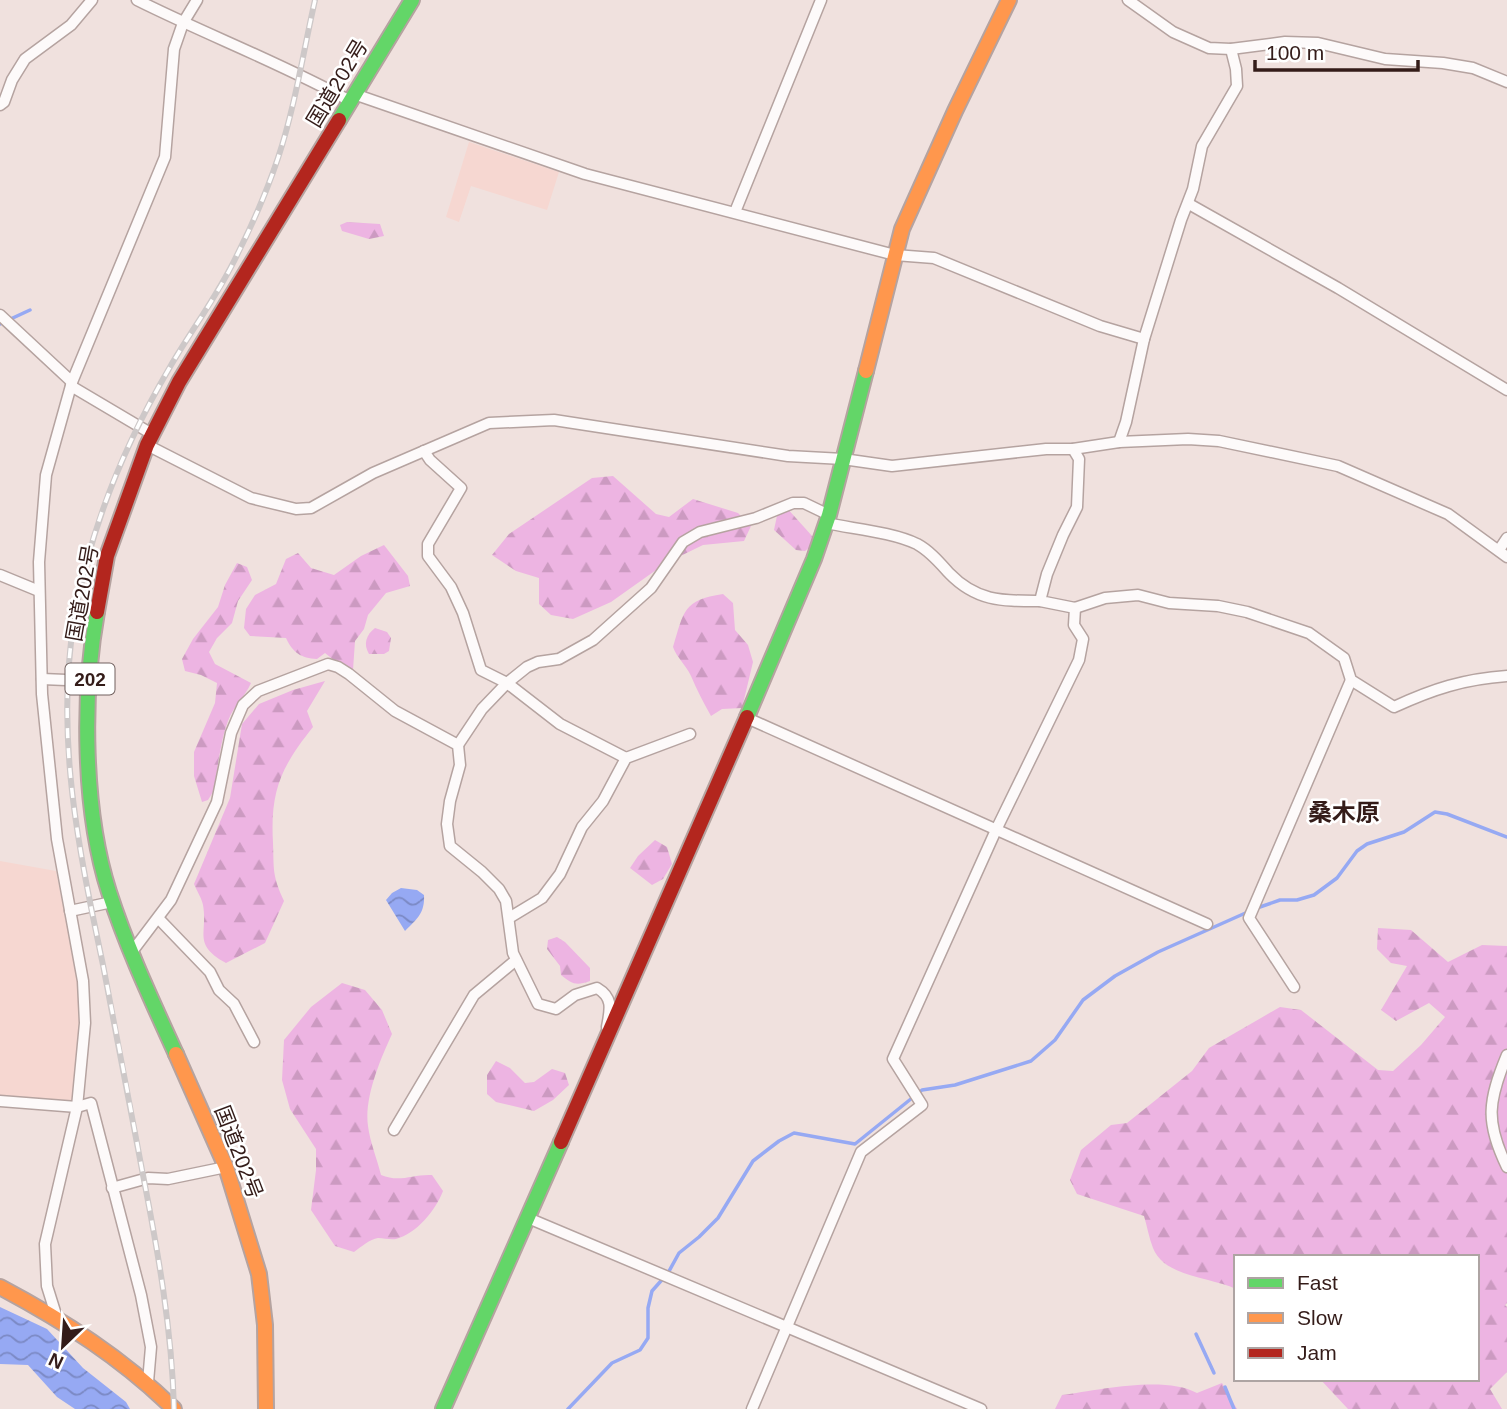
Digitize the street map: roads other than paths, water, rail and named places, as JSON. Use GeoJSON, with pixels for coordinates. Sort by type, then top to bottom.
{"type":"FeatureCollection","features":[{"type":"Feature","properties":{"kind":"main road","name":"国道202号"},"geometry":{"type":"LineString","coordinates":[[266,1409],[265,1325],[259,1274],[226,1167],[131,954],[97,847],[87,717],[95,624],[107,556],[150,440],[179,382],[412,0]]}},
{"type":"Feature","properties":{"kind":"main road"},"geometry":{"type":"LineString","coordinates":[[443,1409],[747,718],[827,519],[902,229],[1009,0]]}},
{"type":"Feature","properties":{"kind":"main road"},"geometry":{"type":"LineString","coordinates":[[0,1287],[97,1342],[148,1382],[174,1409]]}},
{"type":"Feature","properties":{"kind":"street"},"geometry":{"type":"LineString","coordinates":[[0,105],[5,102],[12,80],[25,59],[71,25],[92,0]]}},
{"type":"Feature","properties":{"kind":"street"},"geometry":{"type":"LineString","coordinates":[[137,0],[352,98],[585,174],[895,255],[934,258],[1100,326],[1144,340]]}},
{"type":"Feature","properties":{"kind":"street"},"geometry":{"type":"LineString","coordinates":[[57,1318],[47,1286],[45,1244],[77,1107],[85,1023],[83,981],[57,839],[42,679],[39,562],[46,475],[71,384],[165,157],[174,49],[183,23],[197,0]]}},
{"type":"Feature","properties":{"kind":"street"},"geometry":{"type":"LineString","coordinates":[[735,212],[821,0]]}},
{"type":"Feature","properties":{"kind":"street"},"geometry":{"type":"LineString","coordinates":[[1128,0],[1172,32],[1209,48],[1231,49],[1285,42],[1318,43],[1385,59],[1473,68],[1507,82]]}},
{"type":"Feature","properties":{"kind":"street"},"geometry":{"type":"LineString","coordinates":[[1119,442],[1144,340],[1181,220],[1189,204],[1202,146],[1237,86],[1231,49]]}},
{"type":"Feature","properties":{"kind":"street"},"geometry":{"type":"LineString","coordinates":[[1189,204],[1338,288],[1507,390]]}},
{"type":"Feature","properties":{"kind":"street"},"geometry":{"type":"LineString","coordinates":[[0,316],[71,384],[150,440],[251,498],[296,509],[311,508],[373,473],[489,422],[554,420],[788,456],[843,459],[892,467],[1119,442],[1188,439],[1219,441],[1338,466],[1448,514],[1503,553],[1507,538]]}},
{"type":"Feature","properties":{"kind":"street"},"geometry":{"type":"LineString","coordinates":[[1040,601],[1047,574],[1077,507],[1079,459],[1073,449]]}},
{"type":"Feature","properties":{"kind":"street"},"geometry":{"type":"LineString","coordinates":[[424,451],[430,460],[461,488],[428,544],[428,556],[450,587],[463,613],[481,670],[508,683],[560,724],[626,758]]}},
{"type":"Feature","properties":{"kind":"street"},"geometry":{"type":"LineString","coordinates":[[602,1052],[611,1004],[607,995],[597,988],[575,995],[556,1009],[538,1004],[516,960],[506,901],[499,889],[482,872],[450,846],[447,824],[460,765],[458,745],[482,709],[508,683],[527,667],[538,662],[559,659],[593,640],[651,587],[683,542],[700,532],[756,518],[793,503],[804,503],[827,519],[919,545],[961,583],[996,601],[1040,601],[1075,608],[1104,598],[1138,595],[1169,603],[1218,606],[1247,612],[1309,634],[1345,657],[1352,680],[1249,918],[1294,987]]}},
{"type":"Feature","properties":{"kind":"street"},"geometry":{"type":"LineString","coordinates":[[0,575],[39,591]]}},
{"type":"Feature","properties":{"kind":"street"},"geometry":{"type":"LineString","coordinates":[[752,1409],[861,1152],[922,1105],[893,1059],[996,830],[1079,660],[1083,639],[1074,625],[1075,608]]}},
{"type":"Feature","properties":{"kind":"street"},"geometry":{"type":"LineString","coordinates":[[131,954],[171,900],[217,802],[231,733],[243,705],[258,691],[328,664],[338,667],[395,711],[458,745]]}},
{"type":"Feature","properties":{"kind":"street"},"geometry":{"type":"LineString","coordinates":[[1352,680],[1394,707],[1435,689],[1472,679],[1507,676]]}},
{"type":"Feature","properties":{"kind":"street"},"geometry":{"type":"LineString","coordinates":[[42,679],[90,681]]}},
{"type":"Feature","properties":{"kind":"street"},"geometry":{"type":"LineString","coordinates":[[747,718],[1207,924]]}},
{"type":"Feature","properties":{"kind":"street"},"geometry":{"type":"LineString","coordinates":[[509,918],[542,898],[560,874],[582,827],[603,800],[626,758],[690,734]]}},
{"type":"Feature","properties":{"kind":"street"},"geometry":{"type":"LineString","coordinates":[[70,911],[113,902]]}},
{"type":"Feature","properties":{"kind":"street"},"geometry":{"type":"LineString","coordinates":[[158,918],[210,972],[219,990],[234,1004],[254,1042]]}},
{"type":"Feature","properties":{"kind":"street"},"geometry":{"type":"LineString","coordinates":[[394,1130],[474,995],[516,960]]}},
{"type":"Feature","properties":{"kind":"street"},"geometry":{"type":"LineString","coordinates":[[1507,1055],[1495,1084],[1490,1112],[1492,1133],[1507,1167]]}},
{"type":"Feature","properties":{"kind":"street"},"geometry":{"type":"LineString","coordinates":[[0,1101],[77,1107],[91,1103],[139,1286],[151,1347],[148,1382]]}},
{"type":"Feature","properties":{"kind":"street"},"geometry":{"type":"LineString","coordinates":[[112,1188],[148,1178],[168,1179],[226,1167]]}},
{"type":"Feature","properties":{"kind":"street"},"geometry":{"type":"LineString","coordinates":[[528,1218],[981,1409]]}},
{"type":"Feature","properties":{"kind":"water"},"geometry":{"type":"Polygon","coordinates":[[[401,888],[417,890],[424,895],[422,911],[405,931],[386,900],[401,888]]]}},
{"type":"Feature","properties":{"kind":"water"},"geometry":{"type":"Polygon","coordinates":[[[0,1307],[47,1329],[83,1368],[126,1402],[130,1409],[75,1409],[57,1397],[28,1365],[0,1364],[0,1307]]]}},
{"type":"Feature","properties":{"kind":"waterway"},"geometry":{"type":"LineString","coordinates":[[0,324],[30,310]]}},
{"type":"Feature","properties":{"kind":"waterway"},"geometry":{"type":"LineString","coordinates":[[1257,908],[1280,900],[1297,900],[1314,895],[1337,878],[1357,851],[1367,844],[1404,832],[1435,812],[1507,837]]}},
{"type":"Feature","properties":{"kind":"waterway"},"geometry":{"type":"LineString","coordinates":[[568,1409],[612,1363],[640,1350],[648,1338],[648,1308],[652,1291],[668,1273],[679,1253],[718,1218],[753,1161],[779,1141],[794,1133],[855,1144],[922,1090],[955,1085],[1031,1061],[1055,1040],[1083,1000],[1115,976],[1158,952],[1250,911]]}},
{"type":"Feature","properties":{"kind":"waterway"},"geometry":{"type":"LineString","coordinates":[[1196,1334],[1214,1373]]}},
{"type":"Feature","properties":{"kind":"waterway"},"geometry":{"type":"LineString","coordinates":[[1225,1387],[1234,1409]]}},
{"type":"Feature","properties":{"kind":"railway"},"geometry":{"type":"LineString","coordinates":[[174,1409],[159,1262],[78,837],[68,751],[69,665],[81,587],[110,490],[153,397],[222,283],[260,207],[289,119],[315,0]]}},
{"type":"Feature","properties":{"kind":"district","name":"桑木原"},"geometry":{"type":"Point","coordinates":[1344,812]}}]}
